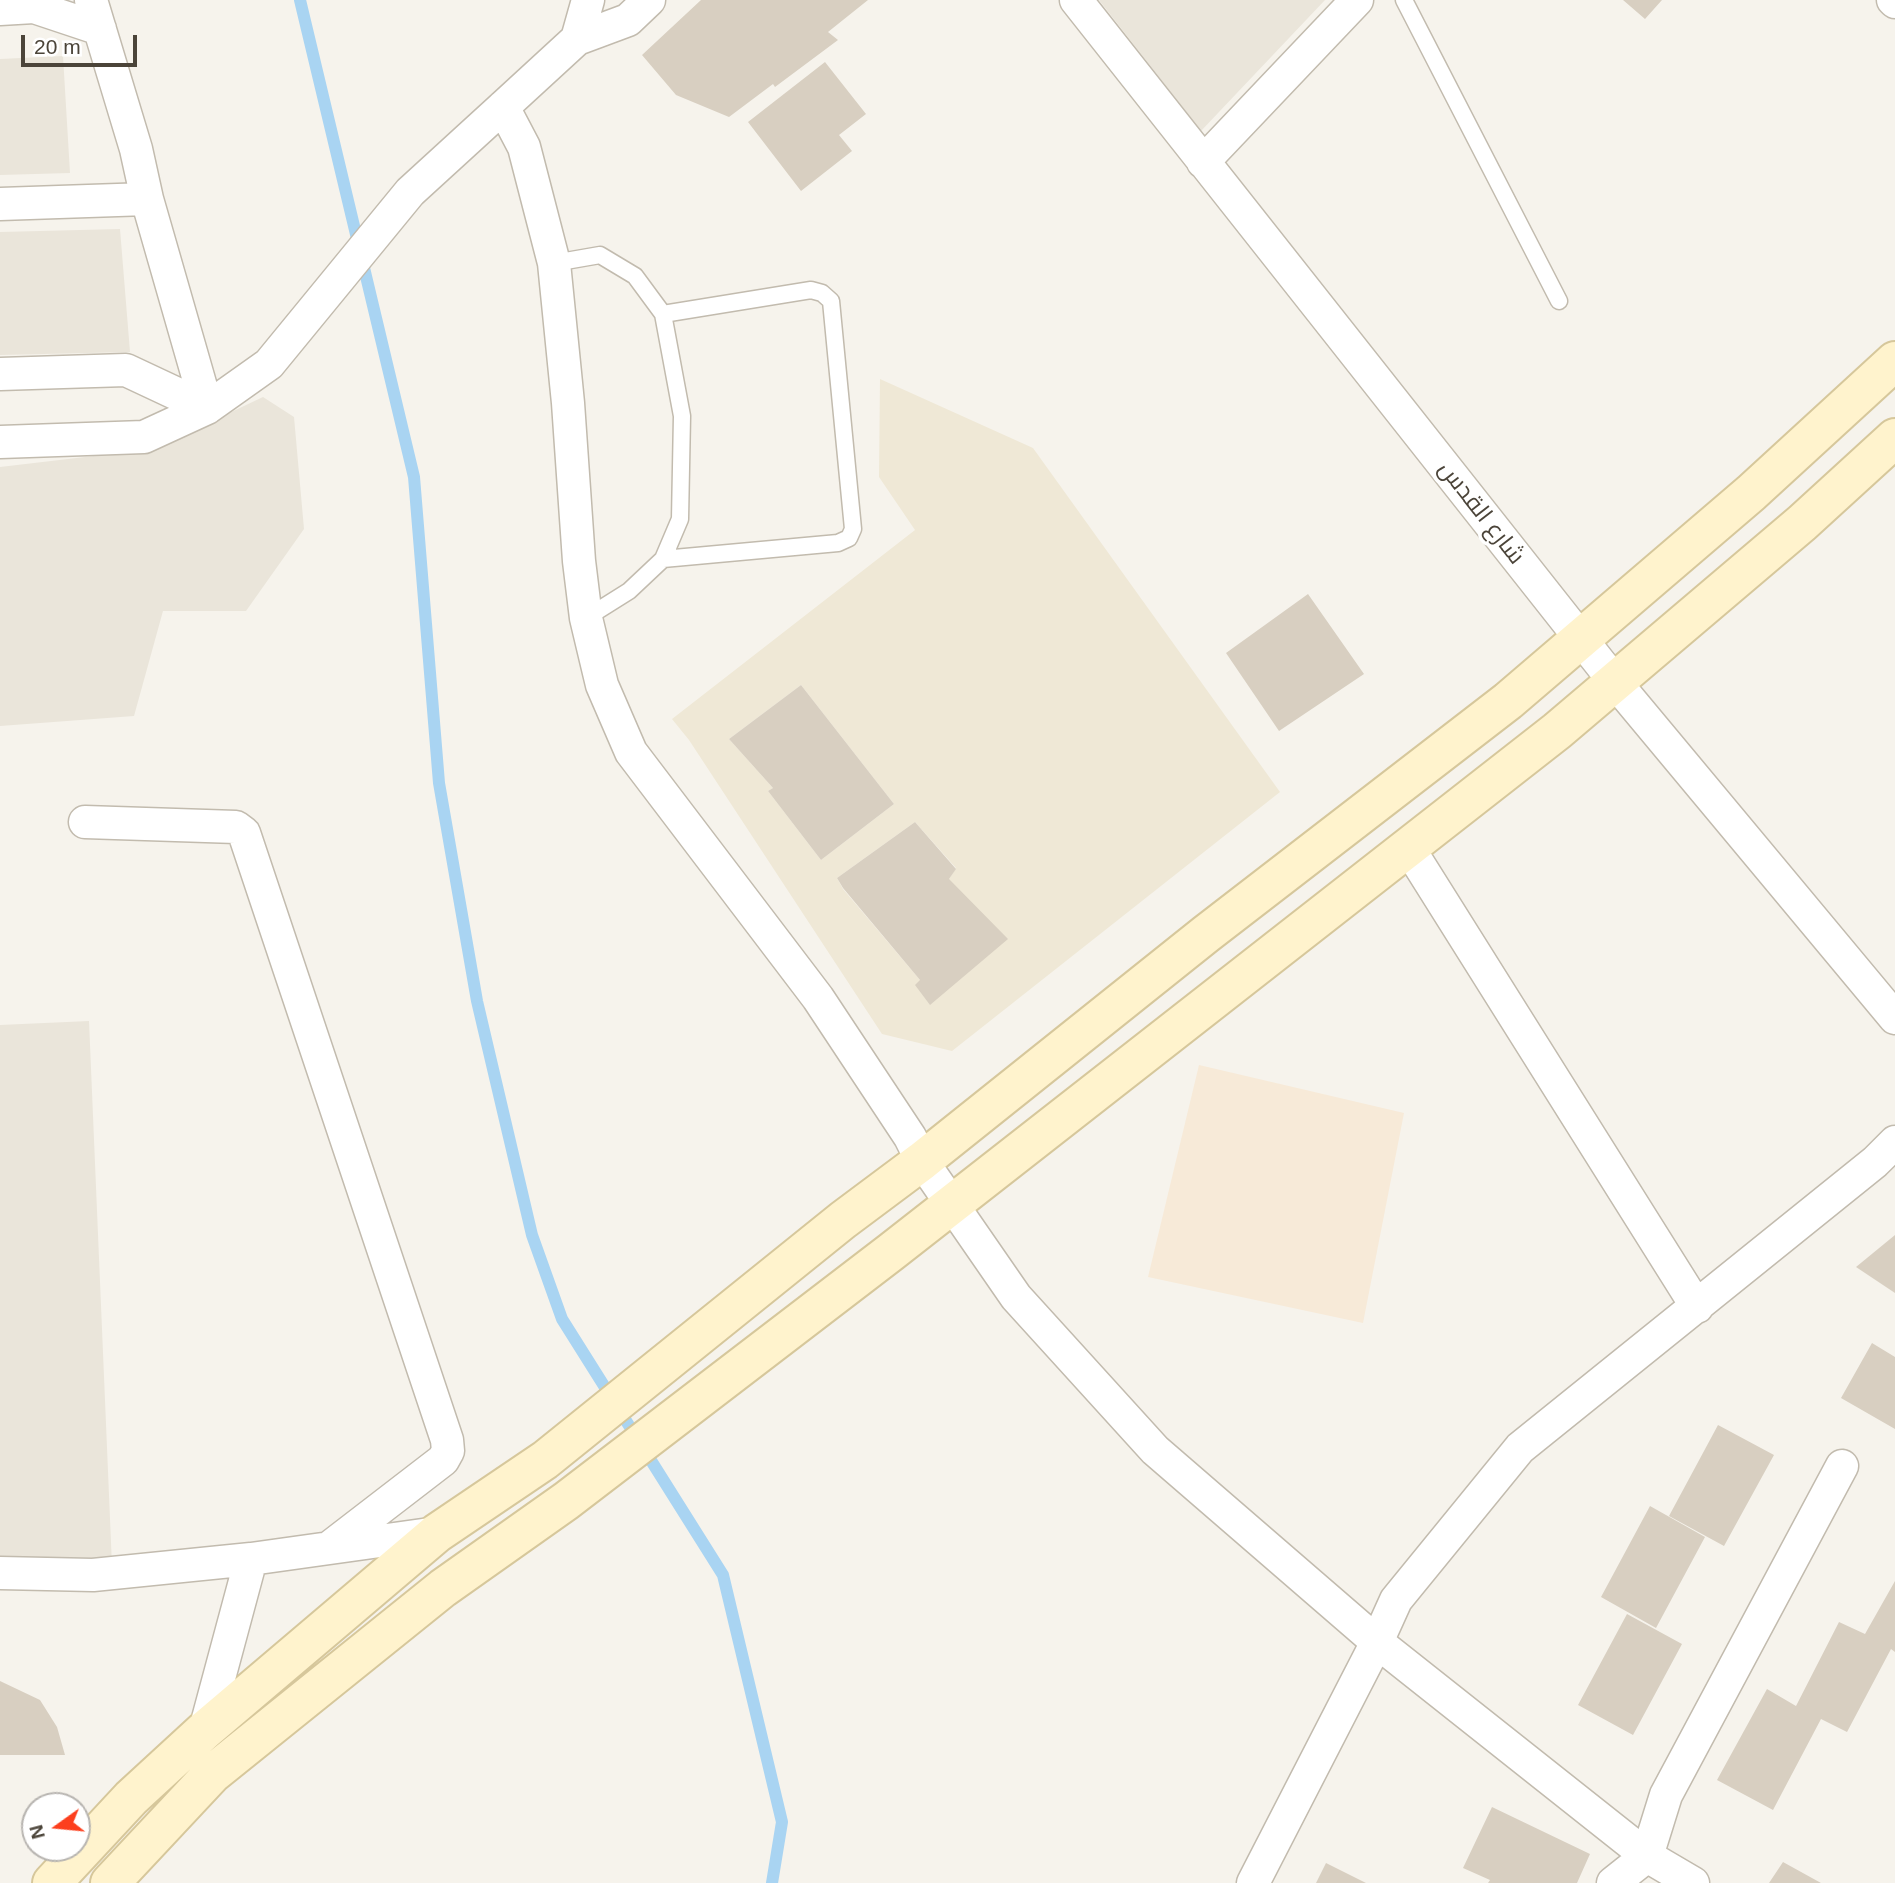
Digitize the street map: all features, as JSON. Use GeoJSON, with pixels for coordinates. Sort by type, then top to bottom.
{"type":"FeatureCollection","features":[{"type":"Feature","properties":{"kind":"main road"},"geometry":{"type":"LineString","coordinates":[[52,1883],[131,1798],[205,1730],[437,1532],[545,1460],[843,1220],[922,1161],[1206,934],[1508,701],[1751,493],[1895,361]]}},
{"type":"Feature","properties":{"kind":"main road"},"geometry":{"type":"LineString","coordinates":[[110,1883],[212,1774],[443,1588],[566,1501],[708,1393],[1557,732],[1802,523],[1895,438]]}},
{"type":"Feature","properties":{"kind":"street"},"geometry":{"type":"LineString","coordinates":[[577,39],[588,0]]}},
{"type":"Feature","properties":{"kind":"street"},"geometry":{"type":"LineString","coordinates":[[0,442],[144,437],[207,408],[269,364],[410,192],[577,39],[628,20],[649,0]]}},
{"type":"Feature","properties":{"kind":"street","name":"شارع القدس"},"geometry":{"type":"LineString","coordinates":[[1076,0],[1615,682],[1895,1018]]}},
{"type":"Feature","properties":{"kind":"street"},"geometry":{"type":"LineString","coordinates":[[1203,162],[1357,0]]}},
{"type":"Feature","properties":{"kind":"street"},"geometry":{"type":"LineString","coordinates":[[0,9],[34,7],[96,14],[207,408]]}},
{"type":"Feature","properties":{"kind":"street"},"geometry":{"type":"LineString","coordinates":[[503,107],[524,148],[554,263],[586,618],[602,685],[631,752],[818,998],[910,1137],[922,1161],[1016,1297],[1155,1450],[1377,1642],[1647,1856],[1693,1883]]}},
{"type":"Feature","properties":{"kind":"street"},"geometry":{"type":"LineString","coordinates":[[0,204],[146,199]]}},
{"type":"Feature","properties":{"kind":"street"},"geometry":{"type":"LineString","coordinates":[[0,374],[126,370],[207,408]]}},
{"type":"Feature","properties":{"kind":"street"},"geometry":{"type":"LineString","coordinates":[[85,822],[236,827],[244,833],[447,1440],[448,1451],[443,1460],[330,1547]]}},
{"type":"Feature","properties":{"kind":"street"},"geometry":{"type":"LineString","coordinates":[[1408,847],[1697,1307]]}},
{"type":"Feature","properties":{"kind":"street"},"geometry":{"type":"LineString","coordinates":[[1253,1883],[1396,1600],[1520,1448],[1875,1162],[1895,1142]]}},
{"type":"Feature","properties":{"kind":"street"},"geometry":{"type":"LineString","coordinates":[[1613,1883],[1647,1856],[1666,1796],[1842,1466]]}},
{"type":"Feature","properties":{"kind":"street"},"geometry":{"type":"LineString","coordinates":[[0,1573],[93,1575],[251,1559],[437,1532]]}},
{"type":"Feature","properties":{"kind":"street"},"geometry":{"type":"LineString","coordinates":[[205,1730],[251,1559]]}},
{"type":"Feature","properties":{"kind":"lane"},"geometry":{"type":"LineString","coordinates":[[1404,0],[1559,301]]}},
{"type":"Feature","properties":{"kind":"lane"},"geometry":{"type":"LineString","coordinates":[[554,263],[600,255],[635,276],[663,314],[682,416],[680,519],[663,559],[629,591],[586,618]]}},
{"type":"Feature","properties":{"kind":"lane"},"geometry":{"type":"LineString","coordinates":[[663,314],[811,290],[822,293],[831,301],[853,528],[849,538],[838,543],[663,559]]}},
{"type":"Feature","properties":{"kind":"shaded area"},"geometry":{"type":"Polygon","coordinates":[[[1099,0],[1325,0],[1201,131],[1099,0]]]}},
{"type":"Feature","properties":{"kind":"shaded area"},"geometry":{"type":"Polygon","coordinates":[[[63,56],[70,173],[0,175],[0,59],[63,56]]]}},
{"type":"Feature","properties":{"kind":"shaded area"},"geometry":{"type":"Polygon","coordinates":[[[120,229],[130,352],[0,355],[0,232],[120,229]]]}},
{"type":"Feature","properties":{"kind":"shaded area"},"geometry":{"type":"Polygon","coordinates":[[[880,379],[1033,448],[1280,792],[952,1051],[882,1034],[689,740],[672,719],[915,530],[879,477],[880,379]],[[801,685],[729,739],[773,788],[768,791],[821,860],[894,804],[801,685]],[[915,822],[837,878],[843,889],[920,980],[930,1004],[949,879],[956,868],[915,822]]]}},
{"type":"Feature","properties":{"kind":"shaded area"},"geometry":{"type":"Polygon","coordinates":[[[263,397],[294,417],[304,529],[246,611],[163,611],[134,716],[0,726],[0,467],[153,449],[263,397]]]}},
{"type":"Feature","properties":{"kind":"shaded area"},"geometry":{"type":"Polygon","coordinates":[[[89,1021],[112,1566],[0,1569],[0,1025],[89,1021]]]}},
{"type":"Feature","properties":{"kind":"shaded area"},"geometry":{"type":"Polygon","coordinates":[[[1199,1065],[1404,1113],[1363,1323],[1148,1277],[1199,1065]]]}},
{"type":"Feature","properties":{"kind":"building"},"geometry":{"type":"Polygon","coordinates":[[[701,0],[868,0],[828,32],[838,40],[729,117],[676,95],[642,55],[701,0]]]}},
{"type":"Feature","properties":{"kind":"building"},"geometry":{"type":"Polygon","coordinates":[[[1623,0],[1662,0],[1645,19],[1623,0]]]}},
{"type":"Feature","properties":{"kind":"building"},"geometry":{"type":"Polygon","coordinates":[[[825,62],[866,114],[839,135],[852,151],[801,191],[748,122],[825,62]]]}},
{"type":"Feature","properties":{"kind":"building"},"geometry":{"type":"Polygon","coordinates":[[[1308,594],[1364,674],[1279,731],[1226,653],[1308,594]]]}},
{"type":"Feature","properties":{"kind":"building"},"geometry":{"type":"Polygon","coordinates":[[[801,685],[894,804],[821,860],[768,791],[773,788],[729,739],[801,685]]]}},
{"type":"Feature","properties":{"kind":"building"},"geometry":{"type":"Polygon","coordinates":[[[915,822],[956,869],[949,879],[1008,939],[930,1005],[915,985],[920,980],[837,878],[915,822]]]}},
{"type":"Feature","properties":{"kind":"building"},"geometry":{"type":"Polygon","coordinates":[[[1895,1235],[1895,1293],[1856,1267],[1895,1235]]]}},
{"type":"Feature","properties":{"kind":"building"},"geometry":{"type":"Polygon","coordinates":[[[1872,1343],[1895,1357],[1895,1429],[1841,1398],[1872,1343]]]}},
{"type":"Feature","properties":{"kind":"building"},"geometry":{"type":"Polygon","coordinates":[[[1718,1425],[1774,1455],[1724,1546],[1669,1516],[1718,1425]]]}},
{"type":"Feature","properties":{"kind":"building"},"geometry":{"type":"Polygon","coordinates":[[[1650,1506],[1705,1537],[1656,1628],[1601,1597],[1650,1506]]]}},
{"type":"Feature","properties":{"kind":"building"},"geometry":{"type":"Polygon","coordinates":[[[1895,1581],[1895,1652],[1891,1649],[1847,1732],[1821,1719],[1773,1810],[1717,1780],[1767,1689],[1796,1706],[1839,1622],[1865,1634],[1895,1581]]]}},
{"type":"Feature","properties":{"kind":"building"},"geometry":{"type":"Polygon","coordinates":[[[1627,1614],[1682,1644],[1633,1735],[1578,1705],[1627,1614]]]}},
{"type":"Feature","properties":{"kind":"building"},"geometry":{"type":"Polygon","coordinates":[[[0,1681],[40,1700],[57,1727],[65,1755],[0,1755],[0,1681]]]}},
{"type":"Feature","properties":{"kind":"building"},"geometry":{"type":"Polygon","coordinates":[[[1492,1807],[1590,1854],[1577,1883],[1488,1883],[1490,1880],[1463,1868],[1492,1807]]]}},
{"type":"Feature","properties":{"kind":"building"},"geometry":{"type":"Polygon","coordinates":[[[1783,1862],[1821,1883],[1769,1883],[1783,1862]]]}},
{"type":"Feature","properties":{"kind":"building"},"geometry":{"type":"Polygon","coordinates":[[[1326,1863],[1366,1883],[1316,1883],[1326,1863]]]}},
{"type":"Feature","properties":{"kind":"waterway"},"geometry":{"type":"LineString","coordinates":[[300,0],[414,477],[439,783],[477,1001],[532,1235],[562,1319],[723,1575],[782,1822],[772,1883]]}}]}
